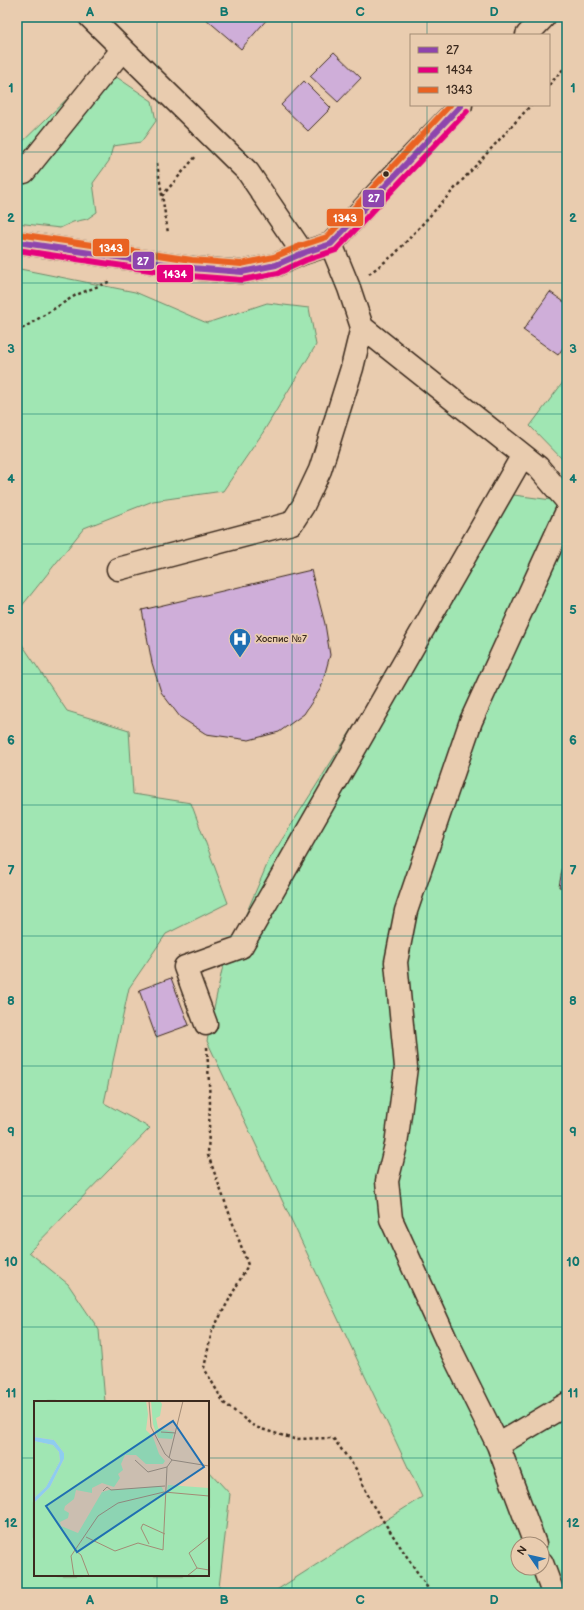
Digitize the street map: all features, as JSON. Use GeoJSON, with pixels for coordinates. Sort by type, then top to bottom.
{"type":"FeatureCollection","features":[{"type":"Feature","properties":{"kind":"main road"},"geometry":{"type":"LineString","coordinates":[[90,17],[248,172],[303,253]]}},
{"type":"Feature","properties":{"kind":"main road"},"geometry":{"type":"LineString","coordinates":[[528,34],[544,17]]}},
{"type":"Feature","properties":{"kind":"main road"},"geometry":{"type":"LineString","coordinates":[[24,172],[122,50]]}},
{"type":"Feature","properties":{"kind":"main road"},"geometry":{"type":"LineString","coordinates":[[17,242],[191,268],[242,272],[276,265],[303,253],[331,244],[459,106]]}},
{"type":"Feature","properties":{"kind":"main road"},"geometry":{"type":"LineString","coordinates":[[118,568],[292,523],[303,506],[320,470],[352,368],[362,327],[350,288],[331,244]]}},
{"type":"Feature","properties":{"kind":"main road"},"geometry":{"type":"LineString","coordinates":[[362,327],[538,467],[567,501]]}},
{"type":"Feature","properties":{"kind":"main road"},"geometry":{"type":"LineString","coordinates":[[206,1024],[185,967],[241,947],[523,455]]}},
{"type":"Feature","properties":{"kind":"main road"},"geometry":{"type":"LineString","coordinates":[[532,1536],[498,1445],[447,1342],[391,1219],[387,1181],[396,1145],[406,1067],[396,962],[406,911],[471,721],[567,511]]}},
{"type":"Feature","properties":{"kind":"main road"},"geometry":{"type":"LineString","coordinates":[[498,1445],[567,1404]]}},
{"type":"Feature","properties":{"kind":"main road"},"geometry":{"type":"LineString","coordinates":[[547,1576],[553,1593]]}},
{"type":"Feature","properties":{"kind":"path"},"geometry":{"type":"LineString","coordinates":[[550,84],[567,65]]}},
{"type":"Feature","properties":{"kind":"path"},"geometry":{"type":"LineString","coordinates":[[350,288],[395,254],[530,106]]}},
{"type":"Feature","properties":{"kind":"path"},"geometry":{"type":"LineString","coordinates":[[162,196],[212,137]]}},
{"type":"Feature","properties":{"kind":"path"},"geometry":{"type":"LineString","coordinates":[[157,163],[168,233]]}},
{"type":"Feature","properties":{"kind":"path"},"geometry":{"type":"LineString","coordinates":[[17,332],[76,295],[113,280]]}},
{"type":"Feature","properties":{"kind":"path"},"geometry":{"type":"LineString","coordinates":[[206,1024],[210,1102],[208,1155],[248,1266],[212,1331],[204,1368],[224,1403],[255,1427],[294,1439],[333,1438],[356,1469],[372,1504],[432,1593]]}},
{"type":"Feature","properties":{"kind":"green space"},"geometry":{"type":"Polygon","coordinates":[[[105,62],[115,76],[152,101],[156,121],[141,142],[113,146],[109,161],[93,183],[97,212],[87,219],[73,222],[60,228],[17,223],[17,147],[105,62]]]}},
{"type":"Feature","properties":{"kind":"green space"},"geometry":{"type":"Polygon","coordinates":[[[20,269],[135,292],[207,323],[267,303],[309,308],[316,345],[262,434],[223,491],[153,501],[84,528],[17,612],[17,271],[20,269]]]}},
{"type":"Feature","properties":{"kind":"green space"},"geometry":{"type":"Polygon","coordinates":[[[567,377],[567,464],[530,426],[567,377]]]}},
{"type":"Feature","properties":{"kind":"green space"},"geometry":{"type":"Polygon","coordinates":[[[491,492],[567,502],[567,1593],[272,1593],[422,1497],[207,1041],[222,970],[269,860],[433,601],[491,492]]]}},
{"type":"Feature","properties":{"kind":"green space"},"geometry":{"type":"Polygon","coordinates":[[[17,637],[67,711],[129,730],[133,794],[191,803],[228,903],[166,934],[129,988],[104,1103],[150,1128],[29,1252],[68,1284],[99,1330],[105,1401],[34,1401],[34,1576],[209,1576],[209,1471],[230,1494],[219,1587],[241,1593],[17,1593],[17,637]]]}},
{"type":"Feature","properties":{"kind":"building"},"geometry":{"type":"Polygon","coordinates":[[[208,17],[269,17],[241,49],[206,19],[208,17]]]}},
{"type":"Feature","properties":{"kind":"building"},"geometry":{"type":"Polygon","coordinates":[[[334,52],[361,78],[338,102],[310,76],[334,52]]]}},
{"type":"Feature","properties":{"kind":"building"},"geometry":{"type":"Polygon","coordinates":[[[304,81],[331,108],[308,131],[281,105],[304,81]]]}},
{"type":"Feature","properties":{"kind":"building"},"geometry":{"type":"Polygon","coordinates":[[[550,292],[567,304],[567,342],[558,355],[523,330],[550,292]]]}},
{"type":"Feature","properties":{"kind":"building","name":"Хоспис №7"},"geometry":{"type":"Polygon","coordinates":[[[311,570],[325,624],[330,655],[321,688],[304,714],[279,732],[249,740],[206,734],[180,717],[161,692],[152,663],[142,610],[311,570]]]}},
{"type":"Feature","properties":{"kind":"building"},"geometry":{"type":"Polygon","coordinates":[[[567,843],[567,888],[559,887],[567,843]]]}},
{"type":"Feature","properties":{"kind":"building"},"geometry":{"type":"Polygon","coordinates":[[[171,978],[189,1025],[156,1037],[139,990],[171,978]]]}},
{"type":"Feature","properties":{"kind":"transit line","name":"1343"},"geometry":{"type":"LineString","coordinates":[[18,234],[192,260],[241,264],[274,257],[327,237],[449,106]]}},
{"type":"Feature","properties":{"kind":"transit line","name":"27"},"geometry":{"type":"LineString","coordinates":[[17,242],[191,268],[242,272],[276,265],[303,253],[331,244],[460,106]]}},
{"type":"Feature","properties":{"kind":"transit line","name":"1434"},"geometry":{"type":"LineString","coordinates":[[17,250],[190,276],[242,280],[278,273],[306,260],[336,250],[467,111]]}},
{"type":"Feature","properties":{"kind":"place","name":"Хоспис №7"},"geometry":{"type":"Point","coordinates":[240,658]}}]}
